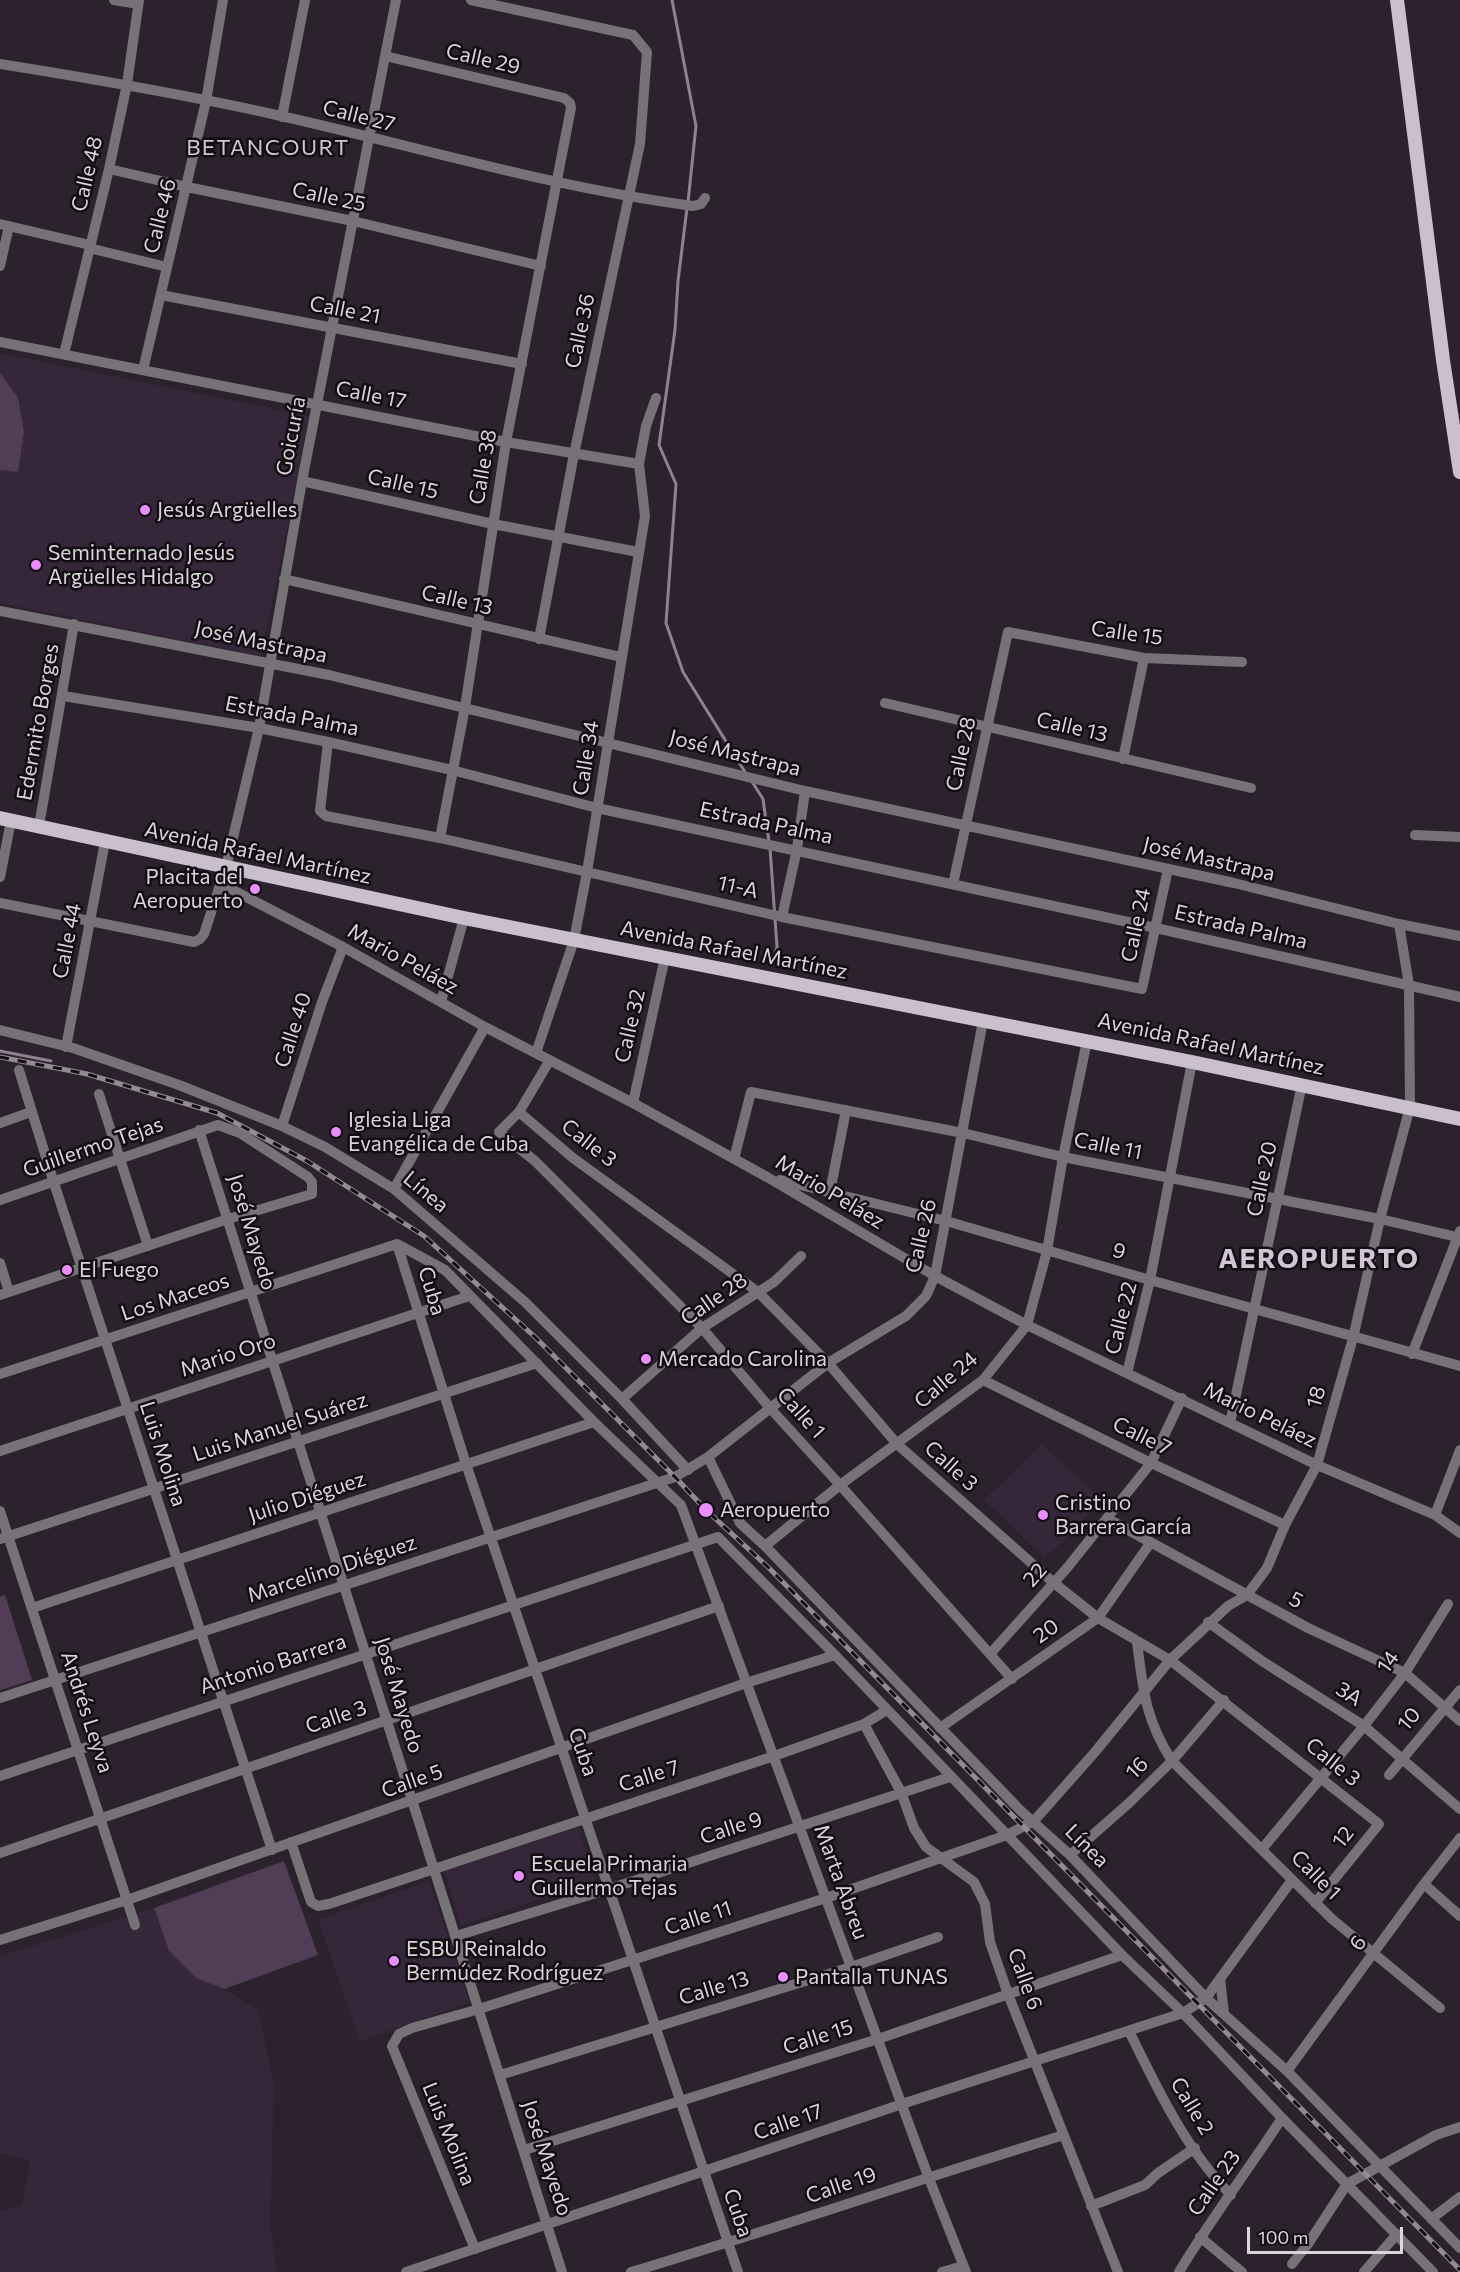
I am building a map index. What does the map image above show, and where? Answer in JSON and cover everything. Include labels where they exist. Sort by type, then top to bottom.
[{"type":"main road","points":[[1397,0],[1443,360],[1460,472]]},
{"type":"main road","name":"Avenida Rafael Martínez","points":[[6,820],[464,918],[1302,1084],[1460,1119]]},
{"type":"street","points":[[114,0],[138,2]]},
{"type":"street","name":"Calle 46","points":[[142,370],[206,101],[223,0]]},
{"type":"street","points":[[282,117],[305,0]]},
{"type":"street","name":"Goicuría","points":[[90,922],[194,942],[204,934],[221,884],[259,728],[302,481],[396,0]]},
{"type":"street","name":"Calle 36","points":[[471,0],[633,35],[644,46],[648,60],[640,144],[574,454],[539,639]]},
{"type":"street","name":"Calle 48","points":[[64,354],[127,84],[138,2]]},
{"type":"street","name":"Calle 29","points":[[385,56],[564,98],[570,103]]},
{"type":"street","name":"Calle 27","points":[[0,64],[127,84],[282,117],[627,198],[693,206],[701,204],[705,198]]},
{"type":"street","name":"Calle 38","points":[[440,838],[465,707],[506,441],[541,266],[570,103]]},
{"type":"street","name":"Calle 25","points":[[109,169],[353,221],[541,266]]},
{"type":"street","points":[[0,266],[4,225],[167,267]]},
{"type":"street","name":"Calle 21","points":[[160,295],[522,364]]},
{"type":"street","name":"Calle 17","points":[[0,342],[574,454],[634,463]]},
{"type":"street","name":"Calle 34","points":[[536,1053],[574,940],[587,872],[645,516],[634,463],[656,398]]},
{"type":"street","name":"Calle 15","points":[[302,481],[493,524],[638,552]]},
{"type":"street","name":"Calle 13","points":[[284,579],[621,657]]},
{"type":"street","name":"José Mastrapa","points":[[0,611],[270,663],[465,707],[805,791],[1168,869],[1399,924],[1460,936]]},
{"type":"street","name":"Edermito Borges","points":[[39,826],[74,624]]},
{"type":"street","name":"Calle 15","points":[[1008,632],[1144,658],[1242,662]]},
{"type":"street","name":"Calle 28","points":[[953,884],[1008,632]]},
{"type":"street","points":[[1123,759],[1144,658]]},
{"type":"street","name":"Estrada Palma","points":[[63,696],[259,728],[328,742],[452,770],[597,808],[797,849],[1460,997]]},
{"type":"street","name":"Calle 13","points":[[885,703],[1251,788]]},
{"type":"street","name":"11-A","points":[[328,742],[320,811],[326,816],[440,838],[782,918],[1142,989]]},
{"type":"street","points":[[782,918],[797,849],[805,791]]},
{"type":"street","name":"Edermito Borges","points":[[0,877],[6,820]]},
{"type":"street","points":[[1415,835],[1460,837]]},
{"type":"street","name":"Calle 44","points":[[66,1047],[105,842]]},
{"type":"street","name":"Calle 24","points":[[1142,989],[1168,869]]},
{"type":"street","name":"Mario Peláez","points":[[221,884],[343,947],[485,1027],[633,1102],[767,1176],[935,1276],[1027,1325],[1317,1465],[1435,1515],[1460,1533]]},
{"type":"street","points":[[0,903],[90,922]]},
{"type":"street","points":[[441,1002],[464,918]]},
{"type":"street","name":"18","points":[[1034,1821],[1170,1659],[1228,1606],[1247,1595],[1267,1568],[1285,1525],[1317,1465],[1353,1338],[1380,1219],[1410,1107],[1409,985],[1399,924]]},
{"type":"street","name":"Calle 40","points":[[282,1126],[322,1002],[343,947]]},
{"type":"street","name":"Calle 32","points":[[633,1102],[665,957]]},
{"type":"street","name":"Calle 26","points":[[675,1477],[708,1457],[828,1364],[906,1316],[926,1296],[935,1276],[983,1021]]},
{"type":"street","points":[[394,1189],[485,1027]]},
{"type":"street","name":"Línea","points":[[0,1030],[66,1047],[179,1085],[282,1126],[325,1147],[394,1189],[525,1302],[622,1399],[688,1470]]},
{"type":"street","name":"Calle 24","points":[[765,1546],[840,1485],[983,1380],[1027,1325],[1047,1251],[1063,1157],[1087,1041]]},
{"type":"street","points":[[519,1112],[550,1060]]},
{"type":"street","name":"Calle 22","points":[[1127,1373],[1150,1281],[1192,1062]]},
{"type":"street","name":"Luis Molina","points":[[19,1070],[127,1409],[272,1850]]},
{"type":"street","name":"Calle 20","points":[[1230,1423],[1252,1309],[1302,1084]]},
{"type":"street","name":"Calle 11","points":[[735,1160],[751,1092],[963,1133],[1063,1157],[1459,1234]]},
{"type":"street","points":[[99,1094],[148,1246]]},
{"type":"street","points":[[830,1192],[846,1110]]},
{"type":"street","points":[[0,1123],[31,1112]]},
{"type":"street","name":"Calle 1","points":[[519,1112],[500,1132],[535,1161],[702,1328],[770,1408],[1012,1679]]},
{"type":"street","name":"Calle 3","points":[[519,1112],[573,1158],[758,1292],[828,1364],[897,1444],[1054,1583],[1098,1618],[1170,1659],[1379,1824]]},
{"type":"street","points":[[0,1263],[5,1294],[228,1219],[312,1194],[313,1188],[308,1177],[240,1133],[218,1125],[199,1130]]},
{"type":"street","name":"Guillermo Tejas","points":[[0,1200],[54,1183],[199,1130]]},
{"type":"street","name":"José Mayedo","points":[[199,1130],[562,2272]]},
{"type":"street","name":"9","points":[[767,1176],[945,1221],[1150,1281],[1460,1366]]},
{"type":"street","points":[[1412,1354],[1459,1234]]},
{"type":"street","points":[[397,1244],[445,1270],[594,1422],[657,1482]]},
{"type":"street","name":"Los Maceos","points":[[0,1374],[397,1244]]},
{"type":"street","name":"Cuba","points":[[397,1244],[490,1538],[738,2272]]},
{"type":"street","name":"Calle 28","points":[[622,1399],[702,1328],[774,1282],[801,1256]]},
{"type":"street","name":"Mario Oro","points":[[0,1451],[469,1296]]},
{"type":"street","name":"Luis Manuel Suárez","points":[[4,1538],[537,1363]]},
{"type":"street","name":"Calle 7","points":[[983,1380],[1151,1463],[1285,1525]]},
{"type":"street","name":"22","points":[[990,1654],[1108,1519],[1151,1463],[1182,1398]]},
{"type":"street","name":"Julio Diéguez","points":[[32,1608],[594,1422]]},
{"type":"street","points":[[1435,1515],[1460,1450]]},
{"type":"street","name":"Línea","points":[[708,1457],[740,1522],[940,1728],[1070,1855],[1206,1998],[1287,2071],[1460,2248]]},
{"type":"street","name":"Marcelino Diéguez","points":[[0,1698],[675,1477]]},
{"type":"street","name":"Marta Abreu","points":[[657,1482],[681,1505],[964,2269]]},
{"type":"street","name":"Andrés Leyva","points":[[0,1511],[4,1538],[32,1608],[135,1925]]},
{"type":"street","name":"5","points":[[1108,1519],[1308,1628],[1405,1673],[1460,1721]]},
{"type":"street","points":[[695,1545],[718,1537],[835,1655],[1122,1955],[1183,2013],[1433,2272]]},
{"type":"street","name":"20","points":[[940,1728],[1098,1618],[1150,1542]]},
{"type":"street","name":"Antonio Barrera","points":[[0,1776],[695,1545]]},
{"type":"street","name":"14","points":[[1262,1849],[1405,1673],[1448,1604]]},
{"type":"street","name":"Calle 3","points":[[0,1853],[719,1606]]},
{"type":"street","name":"3A","points":[[1208,1623],[1262,1661],[1364,1726],[1460,1809]]},
{"type":"street","name":"Calle 1","points":[[1137,1642],[1147,1711],[1156,1735],[1172,1761],[1356,1941],[1440,2008]]},
{"type":"street","name":"Calle 5","points":[[0,1940],[127,1900],[413,1802],[746,1683],[835,1655]]},
{"type":"street","name":"10","points":[[1389,1775],[1460,1690]]},
{"type":"street","name":"16","points":[[1070,1855],[1172,1761],[1224,1700]]},
{"type":"street","name":"Calle 7","points":[[291,1842],[310,1902],[318,1906],[774,1756],[864,1724],[887,1710]]},
{"type":"street","name":"Calle 6","points":[[864,1724],[901,1792],[914,1827],[926,1847],[974,1882],[985,1904],[990,1942],[1008,1994],[1118,2272]]},
{"type":"street","name":"Calle 9","points":[[456,1936],[609,1889],[950,1777]]},
{"type":"street","name":"Calle 11","points":[[399,2034],[826,1898],[1007,1835],[1034,1821]]},
{"type":"street","name":"12","points":[[1315,1903],[1379,1824]]},
{"type":"street","name":"6","points":[[1287,2071],[1460,1838]]},
{"type":"street","points":[[1183,2013],[1206,1998],[1292,1880]]},
{"type":"street","points":[[1424,1884],[1460,1916]]},
{"type":"street","name":"Calle 13","points":[[500,2075],[938,1938]]},
{"type":"street","name":"Calle 15","points":[[525,2150],[878,2039],[1122,1955]]},
{"type":"street","points":[[1220,1979],[1224,2013]]},
{"type":"street","name":"Calle 17","points":[[406,2272],[902,2104],[1183,2013]]},
{"type":"street","name":"Calle 2","points":[[1129,2031],[1166,2105],[1213,2177],[1231,2195]]},
{"type":"street","name":"Luis Molina","points":[[399,2034],[392,2046],[475,2249]]},
{"type":"street","name":"Calle 23","points":[[1179,2272],[1200,2237],[1282,2118]]},
{"type":"street","points":[[1292,2265],[1347,2184],[1436,2135],[1460,2127]]},
{"type":"street","name":"Calle 19","points":[[631,2272],[728,2243],[928,2176],[1064,2135]]},
{"type":"street","points":[[1092,2206],[1145,2185],[1158,2173],[1195,2148]]},
{"type":"street","points":[[1431,2219],[1460,2197]]},
{"type":"street","points":[[1364,2272],[1397,2234]]},
{"type":"street","points":[[1200,2237],[1242,2272]]},
{"type":"street","points":[[942,2272],[964,2269]]},
{"type":"shaded area","name":"Jesús Argüelles","points":[[0,353],[309,416],[261,656],[0,603]]},
{"type":"shaded area","points":[[0,373],[18,398],[24,432],[18,472],[0,470]]},
{"type":"shaded area","name":"Cristino Barrera García","points":[[1042,1444],[1100,1498],[1075,1530],[1045,1558],[984,1500]]},
{"type":"shaded area","points":[[5,1595],[32,1680],[0,1690],[0,1597]]},
{"type":"shaded area","name":"Escuela Primaria Guillermo Tejas","points":[[578,1827],[595,1881],[461,1925],[444,1871]]},
{"type":"shaded area","points":[[284,1861],[318,1955],[224,1989],[196,1978],[169,1951],[154,1908]]},
{"type":"shaded area","name":"ESBU Reinaldo Bermúdez Rodríguez","points":[[429,1881],[470,2002],[360,2041],[318,1920]]},
{"type":"shaded area","points":[[154,1908],[169,1951],[195,1978],[224,1989],[258,2010],[274,2084],[270,2223],[277,2272],[0,2272],[0,2211],[22,2205],[30,2161],[0,2153],[0,1956]]},
{"type":"waterway","points":[[672,0],[696,126],[688,202]]},
{"type":"waterway","points":[[687,208],[678,281],[675,330],[659,445],[676,484],[666,623],[683,672],[745,772]]},
{"type":"waterway","points":[[751,780],[763,799],[769,842]]},
{"type":"waterway","points":[[770,848],[777,947],[773,962]]},
{"type":"waterway","points":[[0,1051],[51,1061]]},
{"type":"railway","points":[[0,1057],[87,1074],[217,1113],[307,1161],[424,1236],[536,1338],[706,1510],[769,1568],[1460,2270]]},
{"type":"place","name":"Jesús Argüelles","points":[[145,510]]},
{"type":"place","name":"Seminternado Jesús Argüelles Hidalgo","points":[[36,565]]},
{"type":"place","name":"Placita del Aeropuerto","points":[[255,889]]},
{"type":"place","name":"Iglesia Liga Evangélica de Cuba","points":[[336,1132]]},
{"type":"place","name":"El Fuego","points":[[67,1270]]},
{"type":"place","name":"Mercado Carolina","points":[[646,1359]]},
{"type":"place","name":"Aeropuerto","points":[[706,1510]]},
{"type":"place","name":"Cristino Barrera García","points":[[1043,1515]]},
{"type":"place","name":"Escuela Primaria Guillermo Tejas","points":[[519,1876]]},
{"type":"place","name":"ESBU Reinaldo Bermúdez Rodríguez","points":[[394,1961]]},
{"type":"place","name":"Pantalla TUNAS","points":[[783,1977]]},
{"type":"district","name":"BETANCOURT","points":[[268,148]]},
{"type":"district","name":"AEROPUERTO","points":[[1319,1259]]}]
